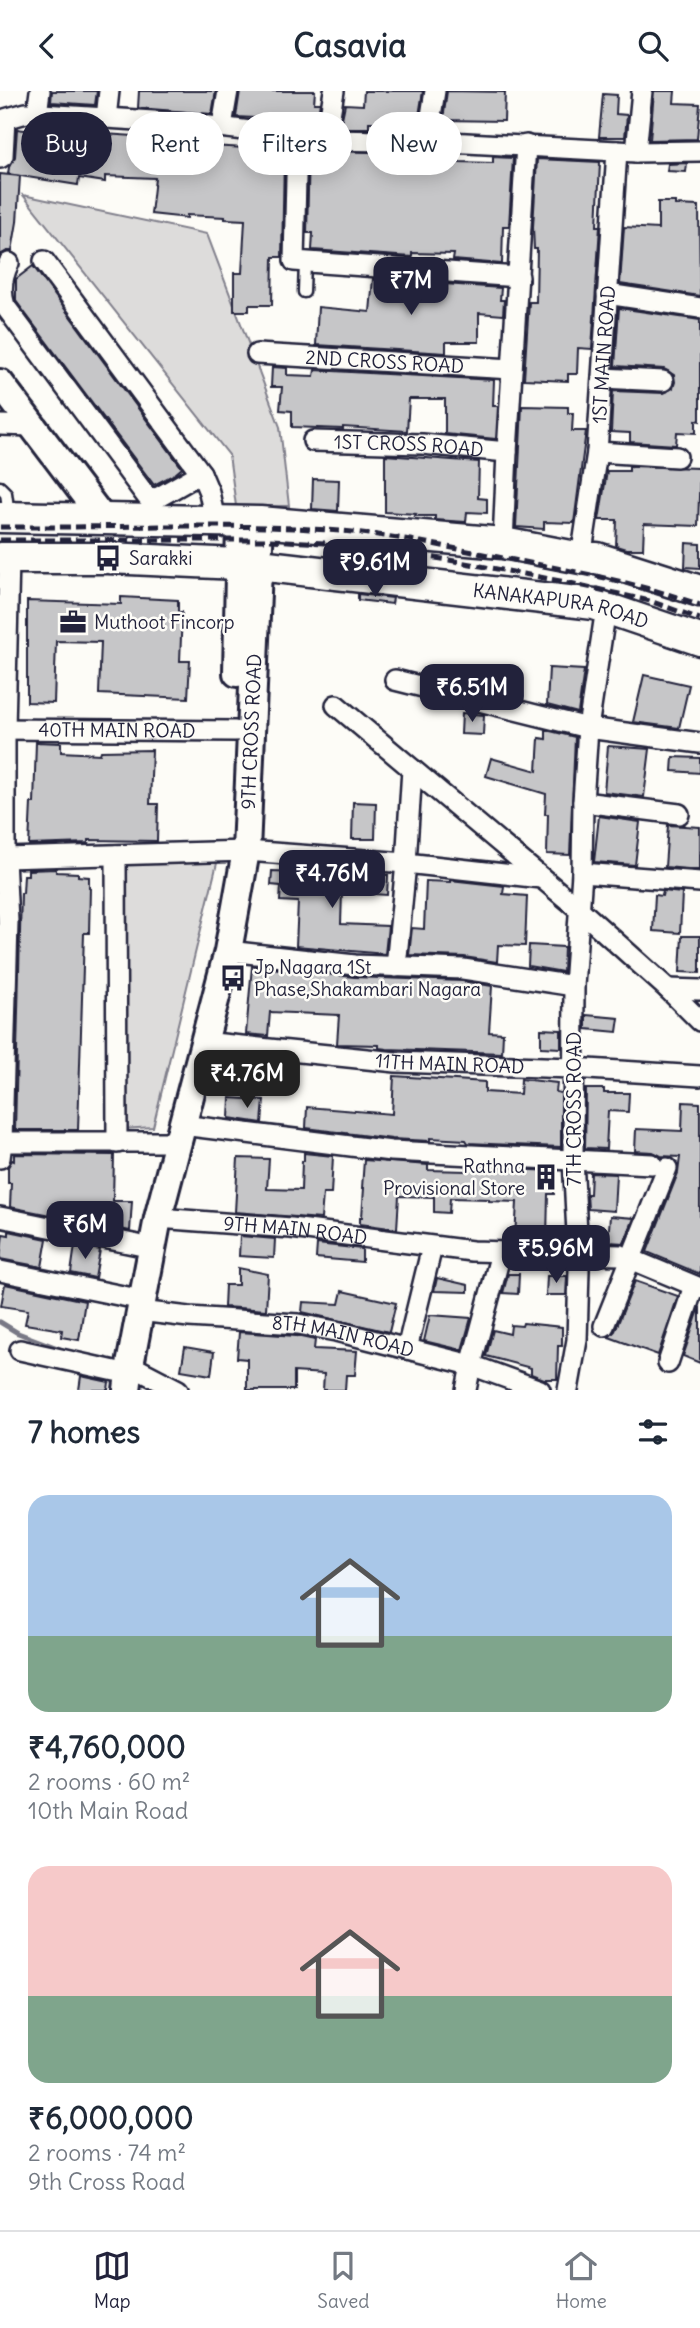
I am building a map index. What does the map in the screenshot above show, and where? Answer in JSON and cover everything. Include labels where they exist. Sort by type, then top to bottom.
[{"type":"main road","points":[[0,383],[103,519]]},
{"type":"main road","points":[[5,517],[227,522],[503,543],[581,558],[597,558],[700,591]]},
{"type":"main road","name":"9TH CROSS ROAD","points":[[134,1304],[138,1245],[203,1042],[228,951],[237,851],[250,564],[227,522]]},
{"type":"main road","name":"KANAKAPURA ROAD","points":[[4,558],[108,558],[250,564],[594,604],[700,640]]},
{"type":"main road","name":"9TH CROSS ROAD","points":[[121,1379],[134,1304],[158,1218],[211,949],[237,851],[235,731],[250,564]]},
{"type":"street","points":[[37,112],[40,91]]},
{"type":"street","points":[[107,112],[109,91]]},
{"type":"street","points":[[224,114],[228,91]]},
{"type":"street","points":[[331,112],[334,91]]},
{"type":"street","points":[[432,112],[435,91]]},
{"type":"street","name":"1ST MAIN ROAD","points":[[581,558],[597,452],[607,294],[626,152],[642,91]]},
{"type":"street","points":[[0,158],[3,156],[5,119],[21,114]]},
{"type":"street","points":[[462,142],[626,152],[700,151]]},
{"type":"street","points":[[503,543],[506,452],[526,145]]},
{"type":"street","points":[[299,175],[300,261],[519,277]]},
{"type":"street","points":[[44,261],[201,473],[227,522]]},
{"type":"street","points":[[9,263],[0,288],[5,306],[147,497],[157,498],[201,473]]},
{"type":"street","points":[[607,294],[700,308]]},
{"type":"street","name":"2ND CROSS ROAD","points":[[257,353],[512,369]]},
{"type":"street","points":[[602,378],[663,381]]},
{"type":"street","points":[[0,425],[33,426]]},
{"type":"street","name":"1ST CROSS ROAD","points":[[313,441],[422,444],[506,452]]},
{"type":"street","points":[[597,452],[677,457]]},
{"type":"street","points":[[180,485],[227,522]]},
{"type":"street","points":[[4,558],[3,729],[8,922],[1,1147],[117,1143],[173,1137],[660,1166],[604,1326]]},
{"type":"street","name":"7TH CROSS ROAD","points":[[568,1390],[577,1340],[579,1271],[576,1255],[573,1159],[574,986],[588,728],[606,608]]},
{"type":"street","points":[[394,680],[588,728],[700,743]]},
{"type":"street","points":[[336,705],[580,910],[700,1021]]},
{"type":"street","name":"40TH MAIN ROAD","points":[[3,729],[235,731]]},
{"type":"street","points":[[396,967],[412,769]]},
{"type":"street","points":[[583,802],[679,814]]},
{"type":"street","points":[[5,858],[237,851],[406,863],[541,878]]},
{"type":"street","points":[[116,855],[117,1143]]},
{"type":"street","points":[[582,873],[700,882]]},
{"type":"street","points":[[228,951],[331,963],[463,969],[574,986]]},
{"type":"street","points":[[668,989],[700,990]]},
{"type":"street","name":"11TH MAIN ROAD","points":[[203,1042],[396,1062],[572,1068],[700,1076]]},
{"type":"street","points":[[0,1217],[138,1245]]},
{"type":"street","name":"9TH MAIN ROAD","points":[[158,1218],[291,1228],[432,1247],[501,1253],[621,1255],[697,1287]]},
{"type":"street","points":[[407,1349],[432,1247]]},
{"type":"street","points":[[466,1390],[501,1253]]},
{"type":"street","name":"8TH MAIN ROAD","points":[[0,1272],[189,1317],[298,1324],[471,1365],[540,1390]]},
{"type":"street","points":[[667,1363],[697,1287]]},
{"type":"street","points":[[20,1350],[121,1379],[178,1390]]},
{"type":"lane","points":[[300,261],[304,292]]},
{"type":"lane","points":[[0,487],[6,493],[5,517]]},
{"type":"shaded area","points":[[23,195],[207,234],[280,427],[289,506],[236,506],[229,455]]},
{"type":"shaded area","points":[[123,859],[218,859],[153,1127],[122,1129]]},
{"type":"building","points":[[52,91],[97,91],[95,105],[51,102]]},
{"type":"building","points":[[139,91],[216,91],[212,112],[138,108]]},
{"type":"building","points":[[240,91],[315,91],[314,103],[320,103],[318,112],[238,112],[236,117]]},
{"type":"building","points":[[364,91],[423,91],[420,112],[366,112],[366,128],[352,128],[352,112],[343,112],[345,104],[363,105]]},
{"type":"building","points":[[447,91],[505,92],[504,121],[462,120],[462,112],[444,112]]},
{"type":"building","points":[[654,91],[675,91],[674,103],[700,104],[697,139],[650,140]]},
{"type":"building","points":[[603,94],[617,95],[616,114],[627,115],[625,137],[599,137]]},
{"type":"building","points":[[17,129],[21,130],[21,175],[112,175],[112,134],[126,135],[126,175],[224,175],[224,147],[238,148],[238,175],[284,175],[282,257],[273,257],[272,305],[249,305],[249,311],[234,311],[234,273],[242,273],[245,220],[151,214],[155,178],[105,176],[105,182],[79,178],[78,185],[8,174],[15,157]]},
{"type":"building","points":[[352,151],[366,152],[366,175],[462,175],[462,162],[493,163],[493,157],[513,158],[509,226],[503,226],[502,264],[453,260],[454,254],[412,253],[412,257],[312,250],[313,233],[307,233],[308,175],[352,175]]},
{"type":"building","points":[[537,159],[600,162],[597,226],[600,226],[592,349],[578,348],[577,374],[568,374],[568,381],[524,379],[529,302],[536,302],[537,249],[534,249],[533,227]]},
{"type":"building","points":[[687,163],[686,172],[667,171],[668,164]]},
{"type":"building","points":[[0,174],[20,176],[12,251],[0,255]]},
{"type":"building","points":[[658,202],[699,206],[700,296],[620,284],[624,227],[658,229]]},
{"type":"building","points":[[33,266],[182,468],[175,474],[154,485],[16,301],[16,279]]},
{"type":"building","points":[[373,279],[501,288],[500,300],[504,300],[503,315],[479,313],[479,342],[446,342],[446,353],[316,345],[318,307],[370,312]]},
{"type":"building","points":[[619,308],[700,320],[700,421],[696,420],[696,433],[677,432],[676,445],[630,442],[630,433],[611,432],[613,391],[663,393],[673,388],[675,382],[674,375],[664,369],[615,366]]},
{"type":"building","points":[[272,367],[287,368],[287,375],[314,376],[315,370],[494,380],[493,406],[498,406],[496,439],[445,434],[445,399],[409,399],[407,431],[292,427],[292,411],[280,410],[282,387],[271,387]]},
{"type":"building","points":[[522,406],[568,407],[568,413],[573,413],[572,431],[586,431],[574,523],[544,522],[544,529],[516,527]]},
{"type":"building","points":[[385,455],[479,462],[478,498],[487,499],[487,513],[467,512],[466,522],[435,520],[435,516],[385,512]]},
{"type":"building","points":[[629,466],[700,468],[698,526],[644,524],[643,549],[616,546],[617,520],[599,520],[607,471],[629,471]]},
{"type":"building","points":[[313,479],[339,480],[338,511],[312,509]]},
{"type":"building","points":[[686,543],[700,544],[700,568],[685,567]]},
{"type":"building","points":[[358,594],[393,598],[392,604],[358,600]]},
{"type":"building","points":[[121,597],[178,600],[178,612],[182,612],[180,661],[190,661],[188,698],[99,694],[101,642],[56,641],[54,703],[27,702],[27,601],[121,604]]},
{"type":"building","points":[[549,668],[584,670],[578,713],[547,705]]},
{"type":"building","points":[[644,675],[689,685],[679,728],[633,722]]},
{"type":"building","points":[[462,713],[484,715],[483,735],[461,734]]},
{"type":"building","points":[[546,730],[575,737],[570,855],[547,854],[546,794],[486,776],[491,758],[537,771],[539,738],[546,739]]},
{"type":"building","points":[[36,742],[61,743],[61,752],[100,754],[101,751],[152,750],[150,804],[158,804],[157,841],[88,840],[88,843],[29,845],[31,803],[34,803]]},
{"type":"building","points":[[608,746],[650,749],[644,797],[604,792]]},
{"type":"building","points":[[673,757],[700,758],[700,773],[672,771]]},
{"type":"building","points":[[353,802],[376,803],[375,839],[352,839]]},
{"type":"building","points":[[599,816],[640,822],[635,865],[594,862]]},
{"type":"building","points":[[668,825],[700,827],[700,870],[665,867]]},
{"type":"building","points":[[56,869],[56,872],[78,873],[78,876],[89,877],[90,887],[89,933],[84,933],[78,1130],[15,1130],[21,893],[24,875],[28,875],[28,870]]},
{"type":"building","points":[[272,871],[388,875],[387,895],[342,892],[341,924],[388,926],[385,954],[296,946],[298,902],[280,901],[281,886],[271,885]]},
{"type":"building","points":[[450,880],[504,886],[503,894],[527,896],[525,946],[498,945],[497,962],[464,957],[409,955],[412,928],[424,929],[426,881]]},
{"type":"building","points":[[663,891],[682,893],[680,933],[653,931],[655,895],[662,896]]},
{"type":"building","points":[[682,936],[700,936],[700,973],[680,972]]},
{"type":"building","points":[[529,945],[564,947],[563,972],[528,966]]},
{"type":"building","points":[[252,966],[354,977],[462,981],[492,986],[489,1032],[503,1033],[502,1053],[387,1049],[379,1048],[379,1045],[337,1044],[339,1015],[270,1012],[268,1036],[246,1034]]},
{"type":"building","points":[[586,1015],[619,1018],[617,1032],[586,1029]]},
{"type":"building","points":[[541,1029],[561,1030],[561,1048],[541,1047]]},
{"type":"building","points":[[394,1076],[485,1082],[485,1092],[520,1094],[521,1079],[557,1083],[556,1092],[561,1093],[561,1147],[468,1143],[466,1140],[430,1138],[430,1141],[392,1139],[306,1128],[307,1107],[392,1114]]},
{"type":"building","points":[[586,1089],[604,1089],[604,1093],[629,1093],[628,1112],[608,1111],[606,1149],[585,1148]]},
{"type":"building","points":[[230,1098],[264,1100],[262,1123],[229,1118]]},
{"type":"building","points":[[683,1102],[700,1103],[700,1274],[647,1252],[678,1173],[680,1157],[635,1151],[636,1129],[682,1131]]},
{"type":"building","points":[[304,1153],[333,1156],[331,1194],[323,1194],[321,1219],[235,1212],[238,1158],[269,1159],[267,1189],[301,1190]]},
{"type":"building","points":[[14,1154],[114,1155],[113,1201],[132,1201],[130,1231],[10,1207],[11,1183],[8,1183],[8,1167],[12,1160],[14,1161]]},
{"type":"building","points":[[364,1160],[428,1165],[428,1170],[467,1171],[467,1167],[554,1171],[554,1194],[548,1194],[547,1239],[515,1238],[517,1202],[489,1199],[450,1198],[449,1213],[434,1212],[434,1197],[399,1196],[397,1229],[360,1224]]},
{"type":"building","points":[[591,1173],[616,1174],[614,1211],[588,1209],[587,1194],[590,1194]]},
{"type":"building","points":[[610,1216],[634,1218],[624,1243],[608,1242]]},
{"type":"building","points":[[9,1231],[47,1239],[42,1267],[0,1259],[3,1234],[9,1235]]},
{"type":"building","points":[[240,1236],[275,1239],[274,1258],[239,1256]]},
{"type":"building","points":[[317,1244],[362,1249],[362,1262],[316,1258]]},
{"type":"building","points":[[75,1245],[100,1250],[95,1278],[71,1273]]},
{"type":"building","points":[[238,1268],[268,1274],[266,1310],[224,1307],[225,1285],[238,1285]]},
{"type":"building","points":[[508,1274],[519,1274],[518,1294],[503,1293]]},
{"type":"building","points":[[547,1276],[567,1276],[566,1295],[546,1295]]},
{"type":"building","points":[[437,1278],[468,1285],[468,1292],[434,1291]]},
{"type":"building","points":[[635,1281],[678,1296],[658,1355],[609,1337],[615,1331]]},
{"type":"building","points":[[5,1284],[85,1301],[79,1340],[61,1337],[62,1330],[25,1324],[28,1310],[1,1306]]},
{"type":"building","points":[[342,1291],[396,1303],[389,1332],[302,1312],[303,1302],[339,1304]]},
{"type":"building","points":[[700,1307],[700,1363],[683,1356]]},
{"type":"building","points":[[430,1315],[471,1318],[462,1350],[424,1341]]},
{"type":"building","points":[[523,1323],[562,1327],[562,1346],[558,1346],[557,1379],[544,1379],[531,1374],[531,1368],[486,1356],[493,1330],[510,1334],[511,1325],[522,1326]]},
{"type":"building","points":[[239,1332],[296,1336],[315,1340],[314,1349],[357,1351],[355,1375],[346,1375],[345,1390],[323,1390],[324,1374],[294,1372],[294,1390],[247,1390],[247,1359],[237,1358]]},
{"type":"building","points":[[185,1347],[214,1352],[211,1375],[181,1370]]},
{"type":"building","points":[[81,1376],[109,1382],[108,1390],[79,1390]]},
{"type":"waterway","points":[[0,1322],[18,1333],[63,1350]]},
{"type":"railway","points":[[0,527],[256,527],[361,533],[600,577],[700,605]]},
{"type":"railway","points":[[0,540],[269,540],[342,544],[449,560],[566,582],[650,601],[700,619]]},
{"type":"place","name":"Sarakki","points":[[108,558]]},
{"type":"place","name":"Muthoot Fincorp","points":[[73,622]]},
{"type":"place","name":"Jp Nagara 1St Phase,Shakambari Nagara","points":[[233,978]]},
{"type":"place","name":"Rathna Provisional Store","points":[[546,1177]]}]
